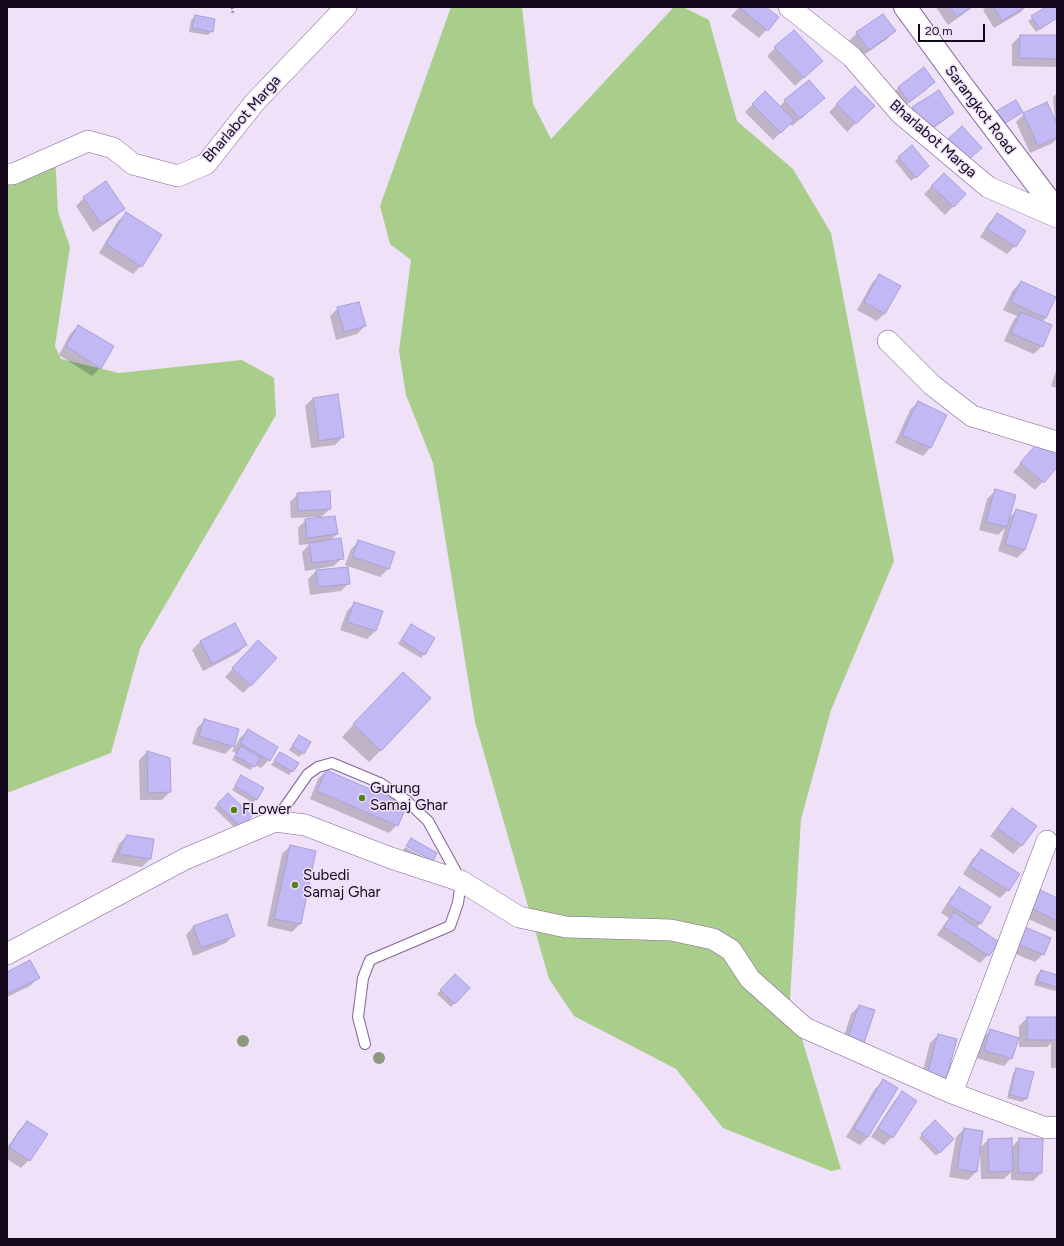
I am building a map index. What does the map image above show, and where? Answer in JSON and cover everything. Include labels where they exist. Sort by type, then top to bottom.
[{"type":"street","name":"Bharlabot Marga","points":[[7,174],[13,174],[88,141],[114,148],[133,164],[178,176],[206,164],[255,102],[346,7]]},
{"type":"street","name":"Bharlabot Marga","points":[[789,7],[852,57],[900,113],[988,187],[1057,217]]},
{"type":"street","name":"Sarangkot Road","points":[[905,7],[960,84],[1057,211]]},
{"type":"street","points":[[888,341],[932,385],[972,416],[1057,442]]},
{"type":"street","points":[[7,954],[185,859],[275,822],[305,825],[391,858],[461,881],[519,917],[566,927],[671,930],[713,939],[731,950],[750,979],[805,1028],[952,1094],[1046,1128],[1057,1127]]},
{"type":"street","points":[[952,1094],[1048,842]]},
{"type":"lane","points":[[275,822],[308,774],[318,767],[332,763],[380,783],[407,801],[428,822],[461,881],[458,903],[450,926],[370,960],[363,978],[358,1017],[365,1044]]},
{"type":"path","points":[[232,7],[233,16]]},
{"type":"green space","points":[[451,7],[522,7],[533,104],[551,139],[674,7],[683,7],[709,20],[737,121],[793,169],[831,233],[894,561],[831,710],[801,819],[790,999],[841,1169],[831,1171],[723,1128],[676,1069],[574,1016],[549,979],[475,722],[433,463],[406,395],[399,351],[411,260],[390,244],[380,206]]},
{"type":"green space","points":[[55,155],[58,212],[70,247],[55,346],[61,359],[119,373],[242,360],[274,378],[276,415],[140,648],[111,753],[7,793],[7,174]]},
{"type":"building","points":[[739,7],[766,7],[779,17],[768,31]]},
{"type":"building","points":[[949,7],[971,7],[957,17]]},
{"type":"building","points":[[994,7],[1025,7],[1002,21]]},
{"type":"building","points":[[1046,7],[1055,7],[1057,10],[1057,18],[1040,29],[1031,16]]},
{"type":"building","points":[[883,14],[896,31],[869,50],[856,32]]},
{"type":"building","points":[[195,15],[215,19],[213,32],[192,28]]},
{"type":"building","points":[[794,30],[823,61],[804,78],[774,47]]},
{"type":"building","points":[[1020,35],[1057,35],[1057,59],[1019,58]]},
{"type":"building","points":[[924,67],[935,82],[909,102],[898,87]]},
{"type":"building","points":[[809,80],[825,98],[800,119],[784,100]]},
{"type":"building","points":[[855,86],[875,106],[856,124],[836,104]]},
{"type":"building","points":[[939,90],[954,113],[928,130],[912,107]]},
{"type":"building","points":[[765,91],[794,120],[781,133],[752,104]]},
{"type":"building","points":[[1016,100],[1023,112],[999,127],[991,114]]},
{"type":"building","points":[[1047,102],[1057,124],[1057,137],[1038,146],[1023,113]]},
{"type":"building","points":[[962,126],[982,148],[967,161],[947,140]]},
{"type":"building","points":[[912,145],[929,166],[916,178],[898,157]]},
{"type":"building","points":[[944,173],[966,194],[954,207],[931,186]]},
{"type":"building","points":[[106,181],[125,209],[101,224],[83,197]]},
{"type":"building","points":[[126,212],[162,235],[142,267],[106,244]]},
{"type":"building","points":[[997,213],[1026,231],[1016,247],[987,229]]},
{"type":"building","points":[[879,274],[901,286],[885,314],[864,302]]},
{"type":"building","points":[[1021,281],[1056,297],[1046,318],[1011,302]]},
{"type":"building","points":[[359,302],[366,326],[344,332],[337,307]]},
{"type":"building","points":[[1021,312],[1052,325],[1043,347],[1011,333]]},
{"type":"building","points":[[78,325],[114,346],[101,369],[66,346]]},
{"type":"building","points":[[338,394],[344,437],[319,441],[313,398]]},
{"type":"building","points":[[918,401],[947,415],[931,448],[902,435]]},
{"type":"building","points":[[1039,441],[1057,456],[1057,467],[1044,483],[1020,463]]},
{"type":"building","points":[[995,489],[1016,495],[1007,527],[986,522]]},
{"type":"building","points":[[330,491],[331,509],[298,511],[297,493]]},
{"type":"building","points":[[1016,509],[1037,515],[1025,550],[1005,544]]},
{"type":"building","points":[[335,516],[338,534],[307,538],[305,519]]},
{"type":"building","points":[[341,538],[344,559],[312,563],[309,543]]},
{"type":"building","points":[[358,540],[395,552],[389,569],[353,557]]},
{"type":"building","points":[[348,567],[350,584],[318,587],[316,570]]},
{"type":"building","points":[[354,602],[383,611],[376,631],[347,622]]},
{"type":"building","points":[[235,623],[247,645],[212,664],[200,641]]},
{"type":"building","points":[[411,624],[435,638],[425,655],[401,640]]},
{"type":"building","points":[[258,640],[277,658],[251,686],[232,668]]},
{"type":"building","points":[[403,672],[431,698],[381,751],[353,724]]},
{"type":"building","points":[[204,719],[239,729],[234,747],[199,736]]},
{"type":"building","points":[[248,729],[278,747],[270,761],[240,743]]},
{"type":"building","points":[[299,735],[311,742],[304,754],[292,746]]},
{"type":"building","points":[[241,746],[261,758],[255,767],[235,756]]},
{"type":"building","points":[[147,751],[170,758],[171,792],[148,793]]},
{"type":"building","points":[[280,752],[299,763],[293,772],[274,761]]},
{"type":"building","name":"Gurung Samaj Ghar","points":[[326,770],[407,805],[398,826],[317,791]]},
{"type":"building","points":[[241,775],[264,788],[257,800],[235,786]]},
{"type":"building","points":[[228,793],[252,816],[241,827],[217,804]]},
{"type":"building","points":[[1012,808],[1037,826],[1022,846],[997,828]]},
{"type":"building","points":[[127,835],[154,839],[151,859],[118,854]]},
{"type":"building","points":[[411,838],[437,853],[433,861],[406,846]]},
{"type":"building","name":"Subedi Samaj Ghar","points":[[290,845],[316,851],[301,924],[274,919]]},
{"type":"building","points":[[981,849],[1020,874],[1009,891],[970,866]]},
{"type":"building","points":[[959,887],[991,907],[981,924],[948,904]]},
{"type":"building","points":[[1038,889],[1057,898],[1057,921],[1029,907]]},
{"type":"building","points":[[954,912],[999,942],[989,956],[944,927]]},
{"type":"building","points":[[227,914],[235,936],[201,948],[193,926]]},
{"type":"building","points":[[1020,925],[1051,938],[1044,955],[1013,942]]},
{"type":"building","points":[[30,960],[40,978],[9,993],[7,990],[7,972]]},
{"type":"building","points":[[1041,970],[1057,975],[1057,987],[1037,981]]},
{"type":"building","points":[[455,974],[470,988],[455,1004],[440,990]]},
{"type":"building","points":[[859,1005],[875,1010],[862,1049],[846,1044]]},
{"type":"building","points":[[1027,1017],[1056,1017],[1056,1040],[1027,1040]]},
{"type":"building","points":[[990,1029],[1019,1038],[1012,1059],[984,1050]]},
{"type":"building","points":[[938,1034],[957,1039],[945,1083],[926,1078]]},
{"type":"building","points":[[1016,1068],[1034,1072],[1027,1099],[1010,1095]]},
{"type":"building","points":[[883,1079],[898,1088],[868,1137],[854,1129]]},
{"type":"building","points":[[902,1091],[917,1101],[893,1138],[878,1128]]},
{"type":"building","points":[[935,1120],[954,1139],[940,1153],[921,1134]]},
{"type":"building","points":[[27,1121],[48,1134],[30,1161],[9,1147]]},
{"type":"building","points":[[964,1128],[983,1131],[977,1172],[957,1169]]},
{"type":"building","points":[[1012,1138],[1013,1171],[989,1172],[988,1139]]},
{"type":"building","points":[[1019,1138],[1043,1139],[1042,1173],[1018,1173]]},
{"type":"place","name":"Gurung Samaj Ghar","points":[[362,798]]},
{"type":"place","name":"FLower","points":[[234,810]]},
{"type":"place","name":"Subedi Samaj Ghar","points":[[295,885]]}]
